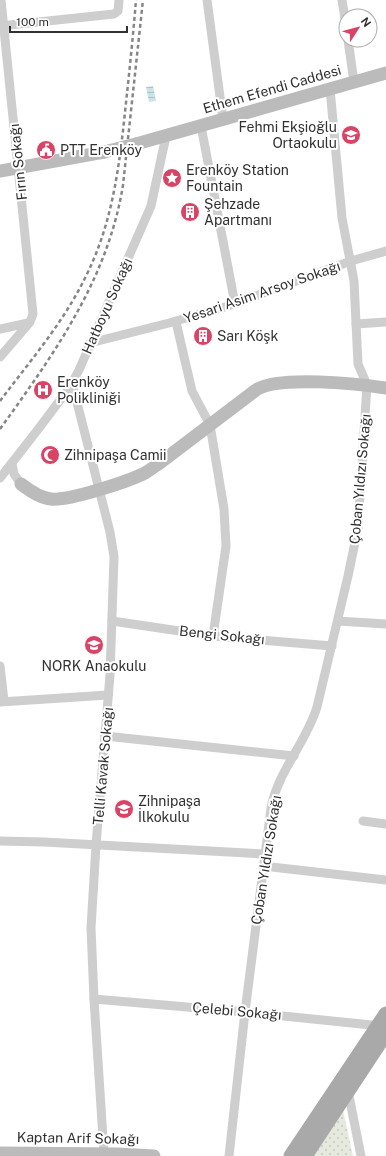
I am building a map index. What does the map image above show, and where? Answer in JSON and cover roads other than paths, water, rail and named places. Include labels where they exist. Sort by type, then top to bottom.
[{"type":"main road","points":[[305,1156],[348,1090],[383,1028]]},
{"type":"main road","points":[[291,1156],[383,1028]]},
{"type":"street","name":"Fırın Sokağı","points":[[1,0],[2,26],[19,168],[32,305],[32,316],[28,323]]},
{"type":"street","points":[[2,26],[114,14],[118,11],[119,0]]},
{"type":"street","points":[[207,0],[223,120]]},
{"type":"street","points":[[349,48],[354,82]]},
{"type":"street","name":"Ethem Efendi Caddesi","points":[[19,168],[104,152],[136,144],[386,73]]},
{"type":"street","points":[[330,89],[342,218],[354,281],[358,364],[359,370],[367,385]]},
{"type":"street","points":[[201,126],[235,304]]},
{"type":"street","name":"Hatboyu Sokağı","points":[[0,479],[72,383],[151,206],[166,136]]},
{"type":"street","points":[[0,171],[19,168]]},
{"type":"street","name":"Yesari Asim Arsoy Sokağı","points":[[90,343],[176,322],[235,304],[350,261],[386,251]]},
{"type":"street","points":[[176,322],[192,390],[210,425],[224,509],[226,546],[213,636]]},
{"type":"street","points":[[356,324],[386,322]]},
{"type":"street","points":[[0,329],[28,323]]},
{"type":"street","points":[[0,357],[28,323]]},
{"type":"street","points":[[351,384],[356,374],[358,364]]},
{"type":"street","points":[[0,479],[8,479],[21,484],[40,496],[53,500],[67,498],[100,489],[145,473],[256,390],[266,385],[314,382],[367,385],[386,388]]},
{"type":"street","name":"Telli Kavak Sokağı","points":[[72,383],[100,489],[110,532],[113,553],[112,621],[108,695],[91,928],[104,1154]]},
{"type":"street","name":"Çoban Yıldızı Sokağı","points":[[229,1156],[245,1012],[272,801],[280,781],[314,719],[322,692],[358,524],[367,385]]},
{"type":"street","points":[[12,464],[14,474],[21,484]]},
{"type":"street","name":"Bengi Sokağı","points":[[112,621],[213,636],[332,646]]},
{"type":"street","points":[[338,621],[386,624]]},
{"type":"street","points":[[0,666],[2,702],[108,695]]},
{"type":"street","points":[[105,736],[294,756]]},
{"type":"street","points":[[363,821],[386,824]]},
{"type":"street","points":[[0,841],[31,841],[265,854]]},
{"type":"street","points":[[263,866],[386,880]]},
{"type":"street","name":"Çelebi Sokağı","points":[[94,999],[245,1012],[383,1028]]},
{"type":"street","points":[[348,1090],[361,1156]]},
{"type":"street","name":"Kaptan Arif Sokağı","points":[[0,1153],[154,1156]]},
{"type":"water","points":[[153,86],[156,101],[149,102],[146,87]]},
{"type":"railway","points":[[0,401],[46,341],[68,309],[86,276],[102,236],[117,175],[136,0]]},
{"type":"railway","points":[[0,429],[59,344],[92,284],[105,252],[116,219],[123,185],[143,0]]},
{"type":"place","name":"Fehmi Ekşioğlu Ortaokulu","points":[[351,135]]},
{"type":"place","name":"PTT Erenköy","points":[[46,150]]},
{"type":"place","name":"Erenköy Station Fountain","points":[[172,178]]},
{"type":"place","name":"Şehzade Apartmanı","points":[[190,212]]},
{"type":"place","name":"Sarı Köşk","points":[[203,336]]},
{"type":"place","name":"Erenköy Polikliniği","points":[[43,390]]},
{"type":"place","name":"Zihnipaşa Camii","points":[[50,455]]},
{"type":"place","name":"NORK Anaokulu","points":[[94,645]]},
{"type":"place","name":"Zihnipaşa İlkokulu","points":[[124,809]]}]
